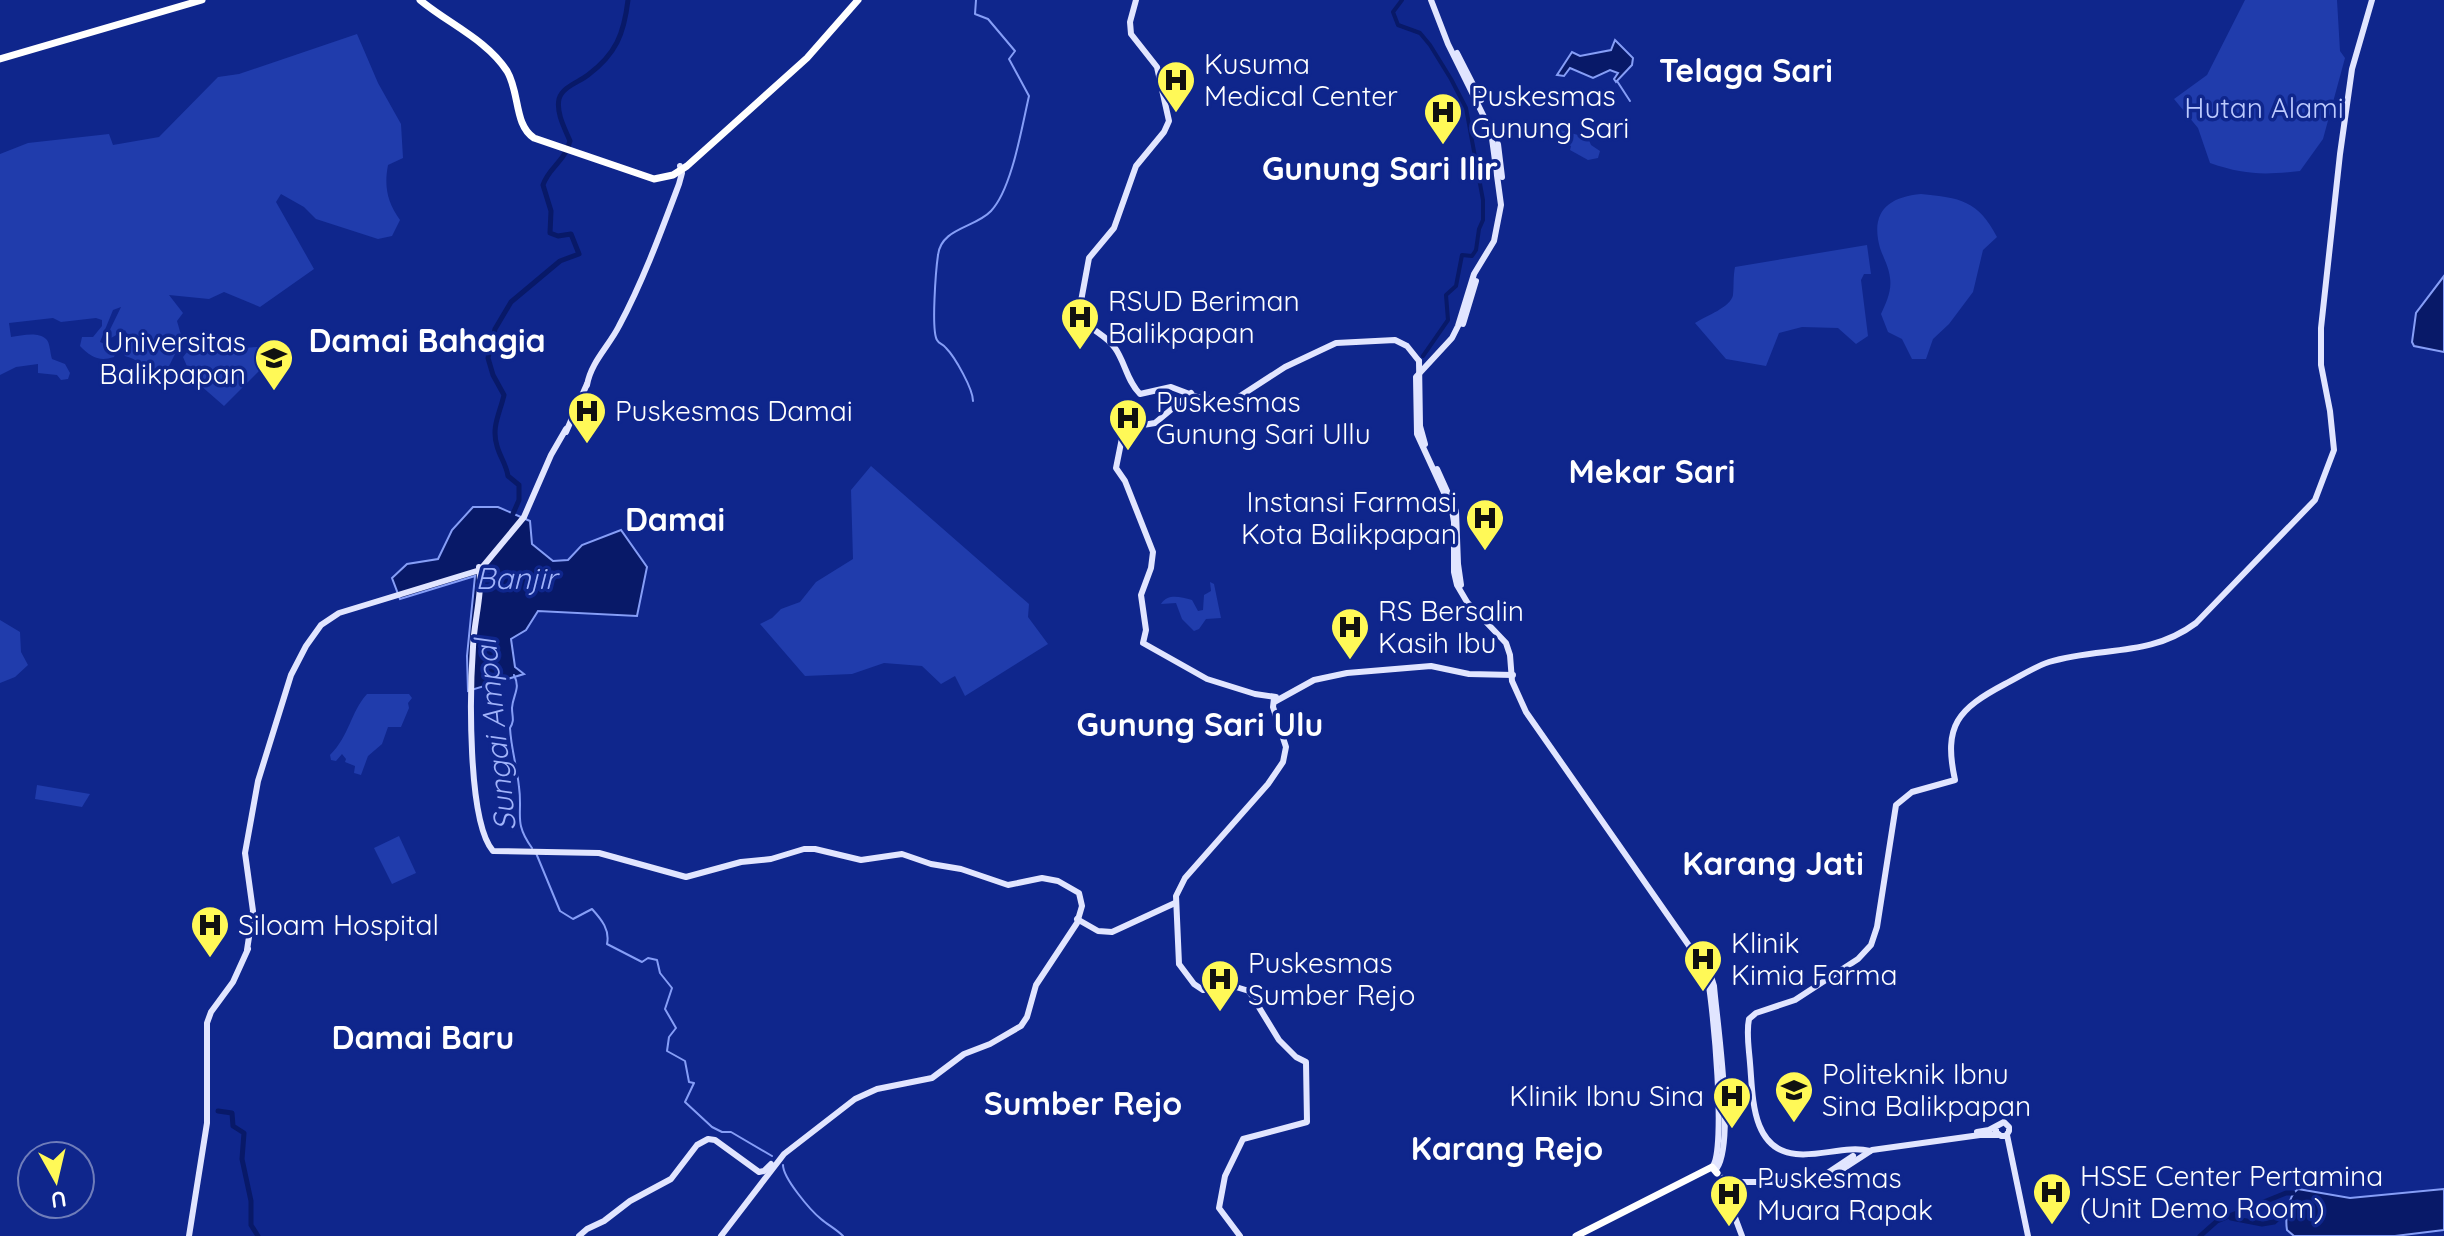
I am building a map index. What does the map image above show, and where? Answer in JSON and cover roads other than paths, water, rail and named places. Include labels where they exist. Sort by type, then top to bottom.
[{"type":"highway","points":[[0,57],[190,0]]},
{"type":"highway","points":[[0,57],[202,0]]},
{"type":"highway","points":[[421,1],[444,15],[499,60],[516,92],[524,130],[534,138],[646,177],[667,177],[679,170],[799,63],[856,0]]},
{"type":"highway","points":[[575,150],[651,174],[662,175],[679,170]]},
{"type":"highway","points":[[667,177],[677,183]]},
{"type":"highway","points":[[1576,1236],[1717,1174]]},
{"type":"highway","points":[[1583,1236],[1717,1174]]},
{"type":"main road","points":[[1136,0],[1130,22],[1131,34],[1157,67],[1169,121],[1164,132],[1136,166],[1114,228],[1089,258],[1079,312],[1085,323],[1114,347],[1136,391],[1146,394],[1167,388],[1200,398],[1231,402],[1285,367],[1336,343],[1388,339],[1405,345],[1414,357],[1422,368],[1422,433],[1456,511],[1461,582],[1466,594],[1502,632],[1511,648],[1516,681],[1523,700],[1712,976],[1724,1105],[1721,1162],[1717,1174]]},
{"type":"main road","points":[[1433,0],[1496,134],[1505,205],[1495,249],[1476,279],[1462,320],[1452,338],[1422,368],[1417,434],[1452,510],[1457,585],[1467,602],[1506,643],[1516,692],[1526,712],[1707,975],[1719,1093],[1717,1174],[1742,1236]]},
{"type":"main road","points":[[1869,1149],[1853,1147],[1798,1155],[1780,1150],[1770,1142],[1759,1126],[1752,1090],[1749,1019],[1795,1000],[1867,951],[1877,927],[1896,805],[1908,794],[1955,780],[1950,753],[1952,733],[1961,714],[1973,703],[2050,662],[2164,642],[2183,632],[2196,623],[2317,496],[2334,445],[2320,351],[2340,154],[2352,69],[2372,0]]},
{"type":"main road","points":[[607,345],[677,183],[679,170]]},
{"type":"main road","points":[[191,1236],[209,1109],[207,1023],[250,948],[256,915],[245,853],[259,778],[285,691],[306,642],[321,625],[339,613],[479,569],[504,540],[526,512],[632,299],[665,222],[679,170]]},
{"type":"main road","points":[[1188,393],[1155,423],[1137,426],[1122,438],[1119,473],[1128,482],[1153,557],[1141,595],[1146,630],[1143,643],[1207,679],[1276,698],[1321,677],[1380,670],[1431,666],[1469,674],[1513,675]]},
{"type":"main road","points":[[479,569],[472,663],[474,794],[491,850],[610,855],[684,877],[808,849],[861,860],[902,854],[1005,884],[1042,878],[1058,881],[1077,891],[1081,900],[1079,920],[1036,985],[1023,1024],[997,1041],[964,1054],[928,1080],[867,1092],[809,1132],[776,1161],[721,1236]]},
{"type":"main road","points":[[1164,905],[1281,766],[1286,747],[1274,709],[1276,698],[1311,678],[1338,672],[1431,663],[1470,671],[1505,672],[1511,665]]},
{"type":"main road","points":[[1178,889],[1175,901],[1177,955],[1189,978],[1203,990],[1236,987],[1249,991],[1279,1040],[1296,1057],[1306,1062],[1307,1122],[1243,1139],[1225,1176],[1219,1208],[1240,1236]]},
{"type":"main road","points":[[1079,920],[1101,932],[1112,932],[1175,901]]},
{"type":"main road","points":[[1164,905],[1176,911]]},
{"type":"main road","points":[[1822,1152],[2001,1133],[2026,1236]]},
{"type":"main road","points":[[579,1236],[630,1201],[671,1179],[697,1145],[708,1139],[715,1140],[758,1171]]},
{"type":"main road","points":[[1717,1174],[1730,1182],[1815,1182],[1830,1177],[1869,1149]]},
{"type":"main road","points":[[1796,1181],[1819,1177],[1869,1149]]},
{"type":"main road","points":[[1838,1152],[1842,1164]]},
{"type":"main road","points":[[758,1171],[776,1161]]},
{"type":"main road","points":[[758,1171],[759,1187]]},
{"type":"water","points":[[1615,40],[1633,58],[1632,65],[1616,82],[1614,79],[1618,73],[1610,70],[1593,78],[1570,68],[1564,76],[1557,75],[1572,52],[1580,56],[1611,50]]},
{"type":"water","points":[[2444,276],[2444,352],[2414,346],[2416,313]]},
{"type":"water","name":"Banjir","points":[[473,507],[498,507],[530,521],[532,544],[553,561],[568,560],[582,545],[621,530],[647,567],[637,616],[538,611],[526,630],[511,639],[515,667],[524,674],[468,691],[467,656],[475,576],[400,599],[392,578],[407,564],[438,559],[452,530]]},
{"type":"water","points":[[2298,1189],[2350,1198],[2444,1189],[2444,1230],[2395,1236],[2294,1236],[2287,1230],[2287,1214]]},
{"type":"waterway","points":[[512,516],[519,500],[519,485],[508,476],[495,439],[504,395],[488,358],[495,329],[511,302],[560,261],[579,254],[571,234],[558,236],[550,233],[551,211],[543,185],[570,141],[558,104],[564,91],[598,67],[612,51],[621,33],[628,0]]},
{"type":"waterway","points":[[973,401],[958,366],[935,334],[938,255],[945,239],[984,217],[998,201],[1015,156],[1029,96],[1009,59],[1015,51],[988,19],[975,14],[976,0]]},
{"type":"waterway","points":[[1402,0],[1393,12],[1398,25],[1420,33],[1430,45],[1466,108],[1483,200],[1483,220],[1476,250],[1472,256],[1462,255],[1456,286],[1446,295],[1448,320],[1423,356]]},
{"type":"waterway","points":[[1617,81],[1630,101]]},
{"type":"waterway","name":"Sungai Ampal","points":[[514,675],[517,688],[510,728],[521,824],[532,848]]},
{"type":"waterway","name":"Sungai Ampal","points":[[536,853],[560,911],[573,919],[592,909],[604,925],[607,944],[642,962],[648,958],[657,960],[660,973],[672,988],[665,1009],[676,1028],[669,1037],[667,1051],[685,1061],[689,1082],[694,1083],[685,1102],[712,1127],[731,1132],[772,1156]]},
{"type":"waterway","points":[[218,1111],[232,1113],[233,1126],[244,1133],[242,1159],[251,1201],[251,1225],[258,1236]]},
{"type":"waterway","name":"Sungai Ampal","points":[[783,1165],[787,1178],[804,1201],[843,1236]]},
{"type":"waterway","points":[[2200,1236],[2217,1221],[2286,1193],[2293,1193]]},
{"type":"waterway","points":[[2231,1218],[2262,1224],[2274,1222],[2289,1209]]},
{"type":"place","name":"Kusuma Medical Center","points":[[1176,114]]},
{"type":"place","name":"Puskesmas Gunung Sari","points":[[1443,146]]},
{"type":"place","name":"RSUD Beriman Balikpapan","points":[[1080,351]]},
{"type":"place","name":"Universitas Balikpapan","points":[[274,392]]},
{"type":"place","name":"Puskesmas Damai","points":[[587,445]]},
{"type":"place","name":"Puskesmas Gunung Sari Ullu","points":[[1128,452]]},
{"type":"place","name":"Instansi Farmasi Kota Balikpapan","points":[[1485,552]]},
{"type":"place","name":"RS Bersalin Kasih Ibu","points":[[1350,661]]},
{"type":"place","name":"Siloam Hospital","points":[[210,959]]},
{"type":"place","name":"Klinik Kimia Farma","points":[[1703,993]]},
{"type":"place","name":"Puskesmas Sumber Rejo","points":[[1220,1013]]},
{"type":"place","name":"Politeknik Ibnu Sina Balikpapan","points":[[1794,1124]]},
{"type":"place","name":"Klinik Ibnu Sina","points":[[1732,1130]]},
{"type":"place","name":"HSSE Center Pertamina (Unit Demo Room)","points":[[2052,1226]]},
{"type":"place","name":"Puskesmas Muara Rapak","points":[[1729,1228]]},
{"type":"district","name":"Telaga Sari","points":[[1746,71]]},
{"type":"district","name":"Gunung Sari Ilir","points":[[1380,169]]},
{"type":"district","name":"Damai Bahagia","points":[[427,341]]},
{"type":"district","name":"Mekar Sari","points":[[1652,472]]},
{"type":"district","name":"Damai","points":[[675,520]]},
{"type":"district","name":"Gunung Sari Ulu","points":[[1200,725]]},
{"type":"district","name":"Karang Jati","points":[[1773,864]]},
{"type":"district","name":"Damai Baru","points":[[423,1038]]},
{"type":"district","name":"Sumber Rejo","points":[[1083,1104]]},
{"type":"district","name":"Karang Rejo","points":[[1507,1149]]},
{"type":"park label","name":"Hutan Alami","points":[[2264,108]]}]
